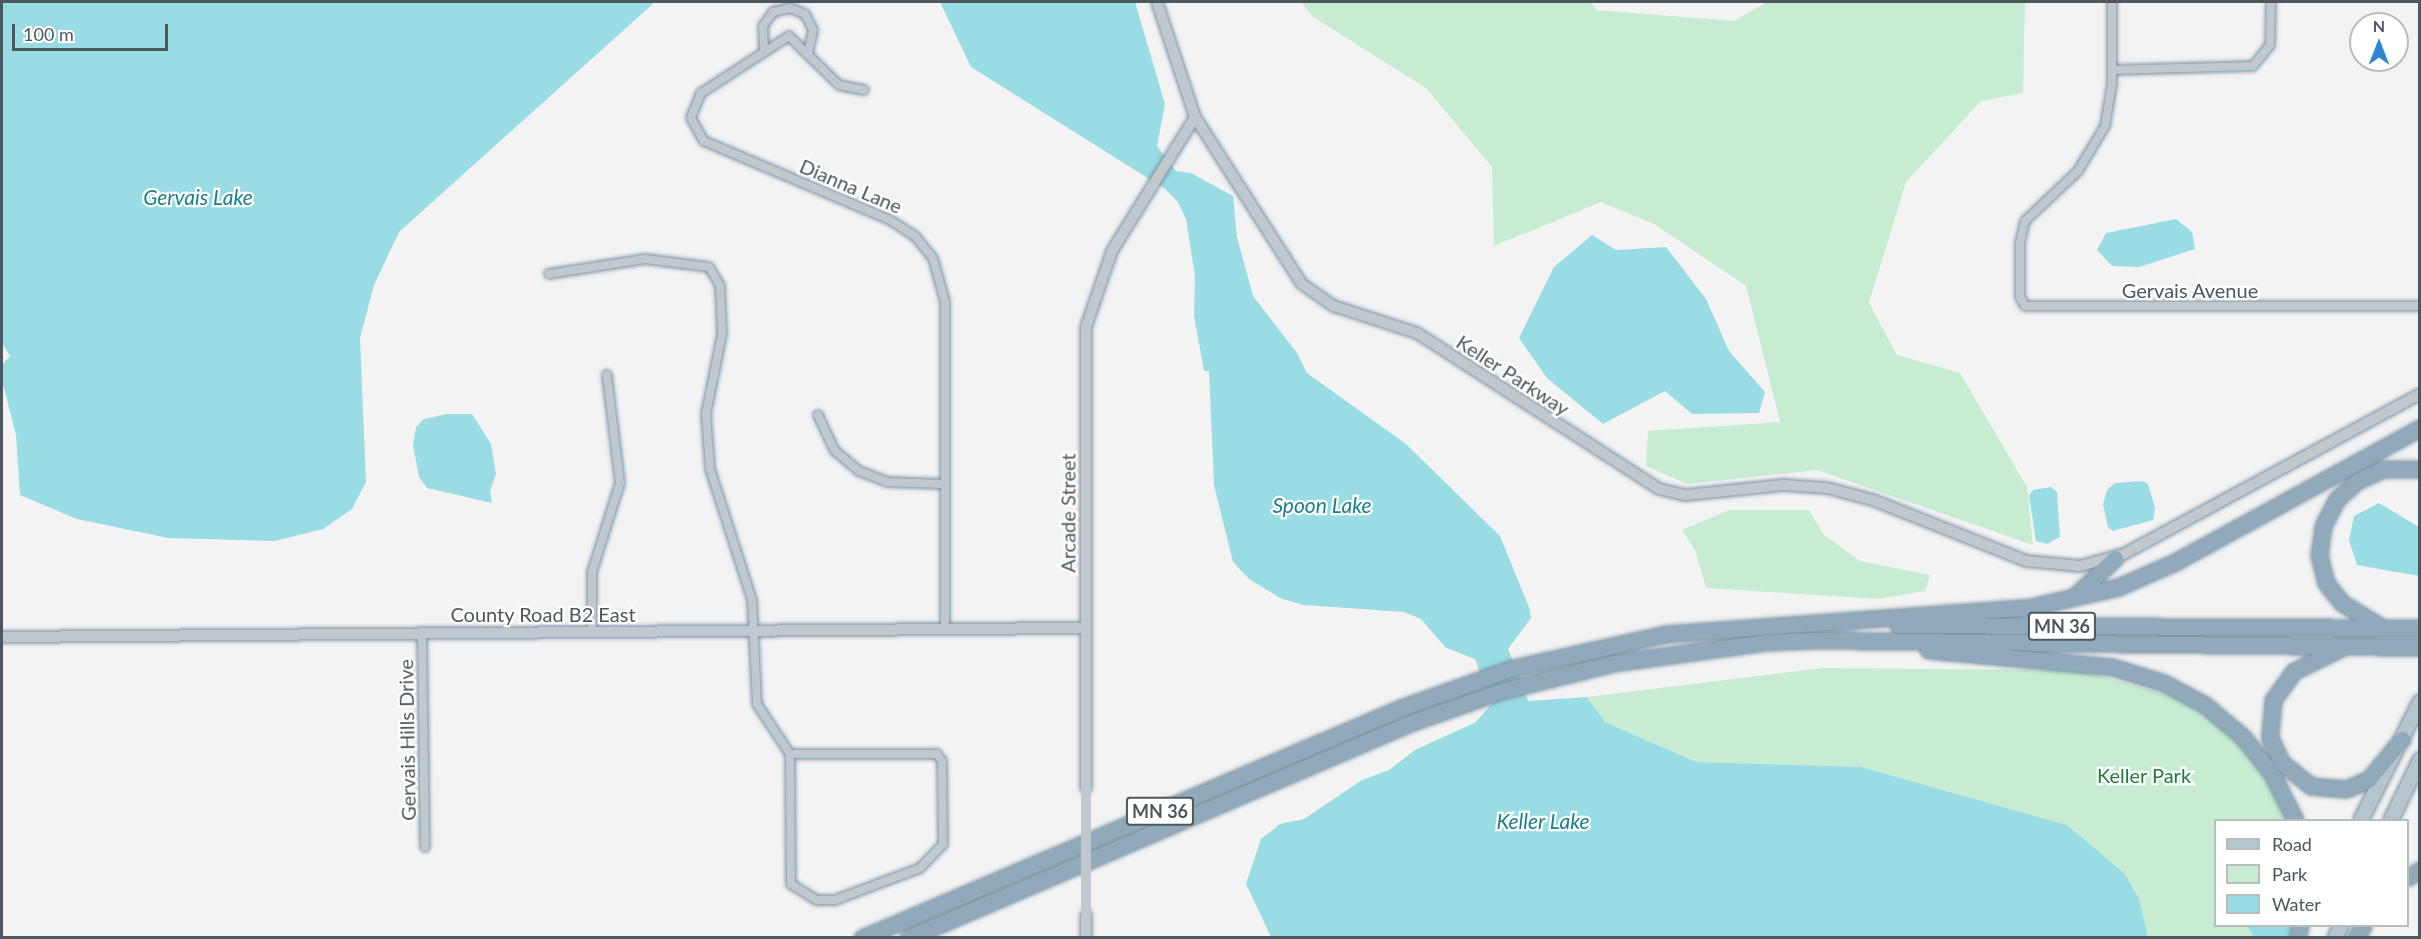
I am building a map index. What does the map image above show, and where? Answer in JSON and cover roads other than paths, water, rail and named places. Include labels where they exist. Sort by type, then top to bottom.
[{"type":"highway","points":[[1740,626],[2065,602],[2150,575],[2420,428]]},
{"type":"highway","points":[[2384,628],[2342,603],[2326,583],[2319,555],[2323,526],[2337,499],[2357,481],[2383,470],[2420,470]]},
{"type":"highway","points":[[2065,602],[2087,588],[2115,558]]},
{"type":"highway","name":"MN 36","points":[[861,938],[1459,686],[1538,661],[1627,641],[1740,626],[2420,628]]},
{"type":"highway","points":[[1812,640],[2087,664],[2164,683],[2205,705],[2243,737],[2272,774],[2294,819]]},
{"type":"highway","name":"MN 36","points":[[909,938],[1465,703],[1544,679],[1671,653],[1812,640],[2420,647]]},
{"type":"highway","points":[[2359,645],[2313,659],[2285,680],[2269,713],[2274,750],[2300,780],[2334,791],[2369,779],[2402,739]]},
{"type":"main road","points":[[2362,819],[2420,702]]},
{"type":"main road","points":[[2391,819],[2420,760]]},
{"type":"street","name":"Keller Parkway","points":[[1157,2],[1195,117],[1302,284],[1334,306],[1417,333],[1645,483],[1686,495],[1784,485],[1835,490],[1873,500],[2010,555],[2061,567],[2115,558],[2420,394]]},
{"type":"street","points":[[2112,2],[2112,70],[2244,69],[2261,61],[2271,37],[2271,2]]},
{"type":"street","points":[[764,52],[763,26],[774,12],[790,8],[805,14],[813,30],[808,54]]},
{"type":"street","name":"Dianna Lane","points":[[864,90],[839,85],[789,36],[701,93],[692,109],[693,126],[711,145],[890,220],[924,246],[939,272],[944,294],[945,628]]},
{"type":"street","name":"Gervais Avenue","points":[[2112,70],[2110,106],[2098,143],[2078,171],[2032,212],[2020,243],[2020,297],[2025,306],[2035,308],[2420,306]]},
{"type":"street","name":"Arcade Street","points":[[1086,938],[1086,327],[1112,251],[1151,184],[1195,117]]},
{"type":"street","points":[[549,274],[645,259],[709,267],[720,285],[722,334],[705,414],[710,470],[752,600],[757,704],[790,754],[791,884],[817,900],[835,900],[920,868],[943,844],[938,754],[790,754]]},
{"type":"street","points":[[592,631],[594,564],[620,483],[607,375]]},
{"type":"street","points":[[818,415],[834,450],[859,471],[887,482],[945,484]]},
{"type":"street","name":"County Road B2 East","points":[[2,637],[1086,628]]},
{"type":"street","name":"Gervais Hills Drive","points":[[422,633],[425,847]]},
{"type":"water","name":"Gervais Lake","points":[[2,2],[655,2],[399,232],[374,285],[360,338],[366,482],[352,509],[323,529],[275,541],[168,538],[77,519],[20,495],[16,435],[2,380],[2,365],[10,356],[2,343]]},
{"type":"water","name":"Keller Lake","points":[[940,2],[1135,2],[1165,104],[1157,146],[1176,171],[1191,173],[1233,196],[1237,237],[1253,296],[1297,353],[1307,373],[1406,444],[1500,536],[1529,607],[1531,618],[1508,649],[1528,701],[1587,697],[1605,722],[1696,762],[1861,767],[2067,825],[2124,873],[2139,898],[2148,937],[1271,937],[1246,884],[1261,839],[1280,824],[1304,819],[1362,780],[1389,770],[1415,750],[1476,722],[1492,703],[1475,659],[1446,648],[1421,619],[1404,612],[1304,605],[1282,599],[1249,579],[1233,562],[1214,485],[1209,371],[1204,371],[1194,316],[1195,276],[1186,219],[1178,202],[1165,189],[971,67]]},
{"type":"water","points":[[2176,219],[2192,232],[2195,249],[2139,267],[2112,266],[2097,250],[2106,233]]},
{"type":"water","points":[[1592,235],[1616,250],[1666,247],[1706,299],[1729,351],[1765,392],[1759,413],[1692,414],[1665,391],[1603,424],[1547,378],[1519,338],[1554,267]]},
{"type":"water","points":[[447,414],[472,414],[491,444],[496,474],[490,491],[492,503],[427,488],[419,477],[413,445],[416,427],[424,419]]},
{"type":"water","points":[[2142,481],[2148,484],[2155,508],[2153,520],[2113,531],[2108,527],[2103,504],[2107,490],[2115,483]]},
{"type":"water","points":[[2051,487],[2057,492],[2060,537],[2047,544],[2036,541],[2029,495],[2033,490]]},
{"type":"water","points":[[2379,503],[2419,527],[2419,576],[2357,565],[2349,540],[2354,516]]},
{"type":"water","points":[[2248,927],[2298,927],[2293,937],[2255,938]]},
{"type":"water label","name":"Spoon Lake","points":[[1322,505]]},
{"type":"park label","name":"Keller Park","points":[[2144,775]]}]
